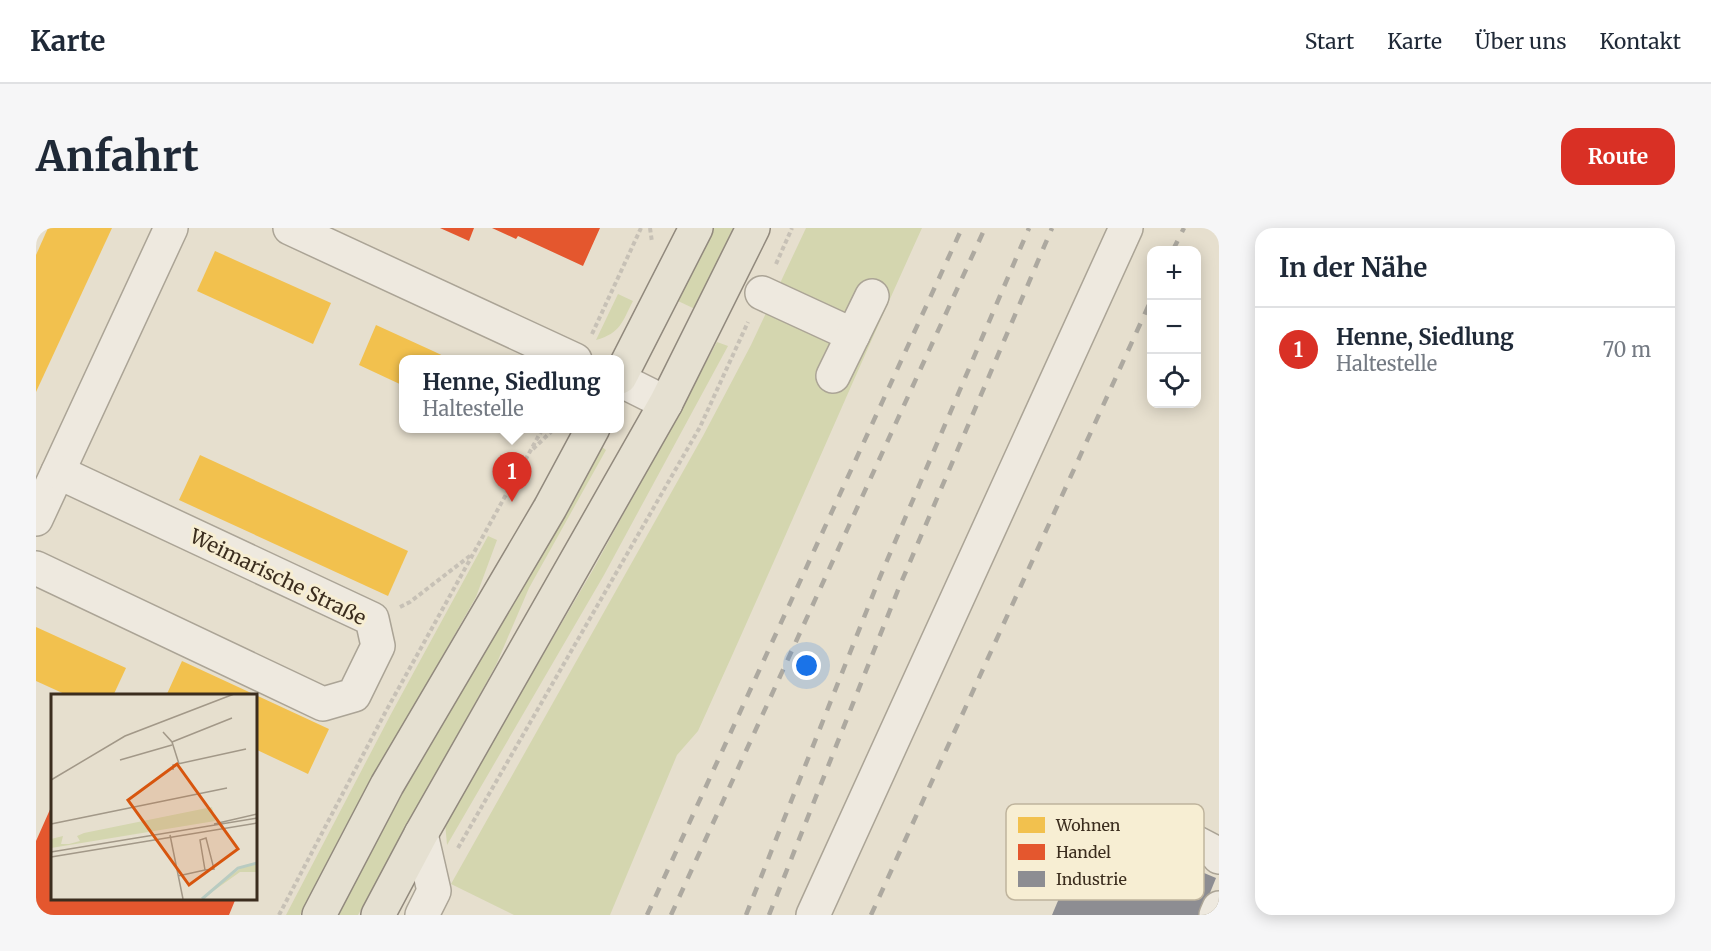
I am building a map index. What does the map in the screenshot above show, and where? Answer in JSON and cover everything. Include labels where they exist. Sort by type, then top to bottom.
[{"type":"main road","points":[[624,371],[696,228]]},
{"type":"main road","points":[[378,915],[421,834],[666,403],[753,228]]},
{"type":"main road","points":[[319,915],[387,785],[550,508],[591,433]]},
{"type":"street","points":[[36,519],[171,228]]},
{"type":"street","points":[[290,228],[582,350]]},
{"type":"street","points":[[813,915],[1126,228]]},
{"type":"street","points":[[762,293],[853,335]]},
{"type":"street","points":[[833,376],[872,296]]},
{"type":"street","points":[[624,381],[666,403]]},
{"type":"street","name":"Weimarische Straße","points":[[36,568],[323,704],[354,695],[378,646],[372,619],[58,472]]},
{"type":"street","points":[[421,834],[434,891],[422,915]]},
{"type":"street","points":[[1204,847],[1219,857]]},
{"type":"street","points":[[1216,915],[1219,908]]},
{"type":"path","points":[[582,350],[641,228]]},
{"type":"path","points":[[457,849],[700,427],[740,341]]},
{"type":"path","points":[[279,915],[386,711],[541,433]]},
{"type":"path","points":[[530,451],[550,433]]},
{"type":"path","points":[[372,619],[410,602],[473,554]]},
{"type":"green space","points":[[713,228],[733,228],[695,309],[678,301]]},
{"type":"green space","points":[[806,228],[922,228],[698,731],[677,755],[610,915],[514,915],[451,884],[703,436],[751,345]]},
{"type":"green space","points":[[618,294],[633,301],[620,326],[611,334],[596,340]]},
{"type":"green space","points":[[717,342],[728,346],[604,575],[447,845],[445,822],[594,568]]},
{"type":"green space","points":[[602,447],[606,450],[529,588],[496,665],[358,915],[337,915],[429,742],[559,524]]},
{"type":"green space","points":[[488,536],[497,540],[476,597],[345,827],[300,915],[286,915],[391,714]]},
{"type":"building: Wohnen","points":[[48,228],[112,228],[36,392],[36,255]]},
{"type":"building: Wohnen","points":[[215,251],[331,303],[313,344],[197,291]]},
{"type":"building: Wohnen","points":[[376,325],[441,355],[399,355],[399,384],[359,365]]},
{"type":"building: Wohnen","points":[[200,455],[408,551],[388,596],[179,500]]},
{"type":"building: Wohnen","points":[[36,627],[126,668],[114,694],[65,694],[36,681]]},
{"type":"building: Wohnen","points":[[182,661],[253,694],[167,694]]},
{"type":"building: Wohnen","points":[[256,695],[329,729],[308,774],[256,749]]},
{"type":"building: Handel","points":[[440,228],[474,228],[469,241]]},
{"type":"building: Handel","points":[[492,228],[600,228],[583,266],[518,236],[516,239]]},
{"type":"building: Handel","points":[[51,807],[51,900],[235,900],[229,915],[36,915],[36,841]]},
{"type":"building: Industrie","points":[[1204,873],[1216,878],[1201,915],[1052,915],[1058,900],[1204,900]]},
{"type":"railway","points":[[647,915],[962,228]]},
{"type":"railway","points":[[671,915],[985,228]]},
{"type":"railway","points":[[746,915],[880,577],[1029,228]]},
{"type":"railway","points":[[769,915],[898,590],[1052,228]]},
{"type":"railway","points":[[1175,246],[1184,228]]},
{"type":"railway","points":[[871,915],[1151,300]]},
{"type":"place","name":"Henne, Siedlung","points":[[512,502]]}]
